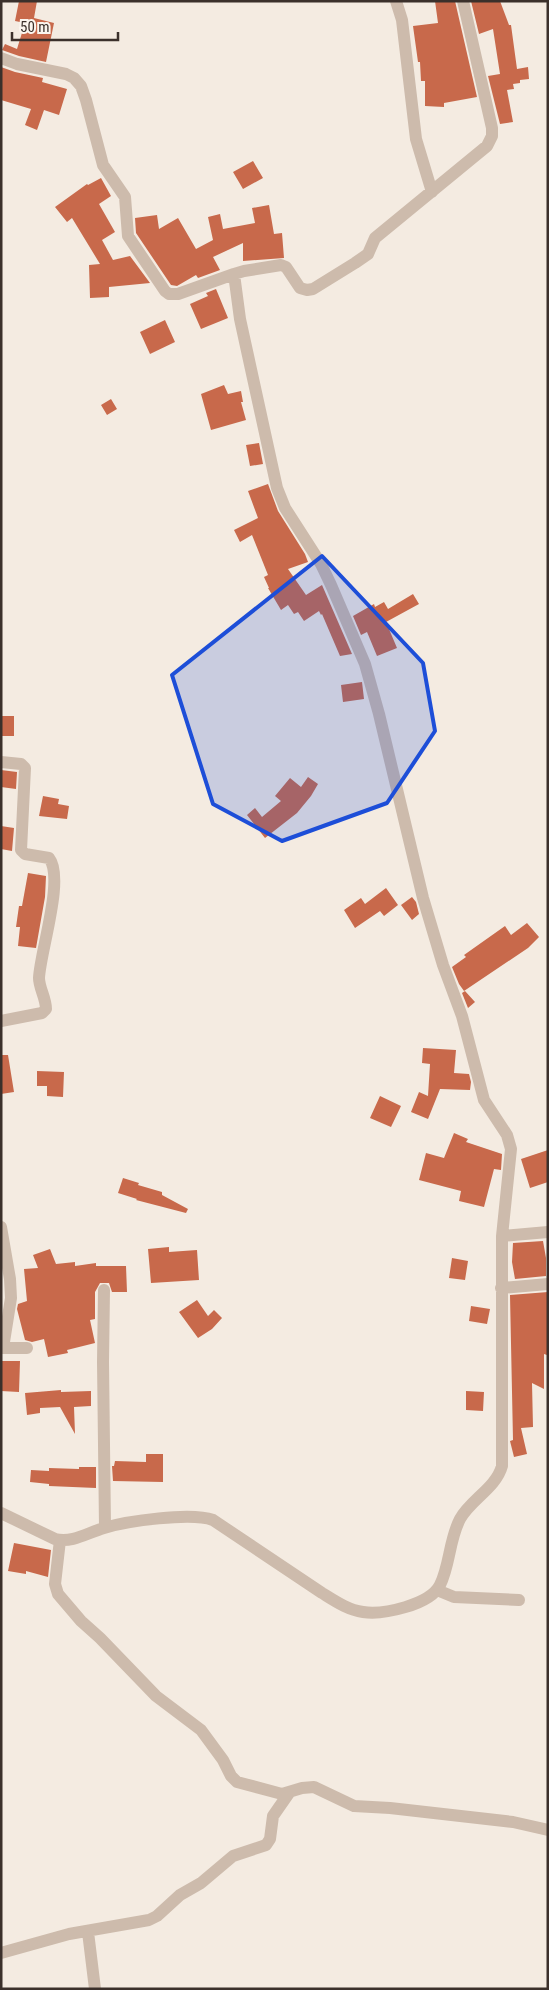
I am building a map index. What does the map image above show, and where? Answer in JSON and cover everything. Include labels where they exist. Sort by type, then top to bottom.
[{"type":"street","points":[[396,1],[402,20],[416,140],[432,192]]},
{"type":"street","points":[[1,58],[17,64],[66,74],[74,78],[81,86],[103,165],[125,197],[128,236],[165,291],[169,294],[178,294],[244,271],[282,265],[288,270],[300,288],[307,290],[313,289],[366,255],[375,238],[490,143],[492,134],[489,113],[463,1]]},
{"type":"street","points":[[1,1513],[60,1540],[74,1539],[105,1527],[156,1519],[193,1517],[208,1519],[345,1606],[364,1612],[386,1612],[410,1606],[430,1596],[437,1590],[458,1522],[467,1508],[499,1474],[502,1466],[502,1236],[510,1142],[488,1108],[481,1092],[462,1016],[443,965],[423,898],[380,714],[365,664],[321,564],[285,508],[277,488],[240,319],[234,274]]},
{"type":"street","points":[[1,762],[21,764],[25,768],[21,850],[25,854],[49,858],[52,862],[54,873],[53,896],[39,980],[44,994],[46,1009],[42,1013],[1,1021]]},
{"type":"street","points":[[1,1227],[10,1280],[11,1298],[2,1348],[27,1348]]},
{"type":"street","points":[[502,1236],[548,1232]]},
{"type":"street","points":[[501,1288],[548,1284]]},
{"type":"street","points":[[104,1290],[102,1362],[105,1527]]},
{"type":"street","points":[[60,1540],[56,1589],[81,1621],[156,1696],[200,1730],[224,1760],[235,1780],[241,1784],[274,1792],[289,1793],[302,1788],[314,1787],[354,1806],[513,1822],[548,1830]]},
{"type":"street","points":[[437,1590],[454,1597],[519,1600]]},
{"type":"street","points":[[1,1953],[69,1934],[153,1919],[180,1895],[201,1882],[233,1856],[265,1846],[270,1839],[274,1816],[289,1793]]},
{"type":"street","points":[[88,1932],[95,1989]]},
{"type":"highlighted area","points":[[322,556],[423,663],[435,731],[387,803],[282,841],[213,804],[172,675]]},
{"type":"building","points":[[19,1],[37,1],[34,18],[54,23],[46,62],[2,50],[5,44],[17,49],[25,23],[15,21]]},
{"type":"building","points":[[435,1],[455,1],[477,97],[444,103],[444,107],[425,106],[425,81],[421,81],[420,62],[418,62],[413,26],[438,23]]},
{"type":"building","points":[[471,1],[500,1],[509,25],[511,25],[517,69],[528,67],[529,79],[520,80],[520,83],[513,84],[514,89],[507,90],[513,122],[500,124],[488,76],[500,74],[493,29],[479,34]]},
{"type":"building","points":[[1,67],[43,78],[42,82],[67,89],[59,115],[44,110],[37,130],[25,125],[31,109],[1,100]]},
{"type":"building","points":[[253,161],[263,178],[243,189],[233,172]]},
{"type":"building","points":[[101,178],[111,196],[99,204],[115,232],[102,240],[113,260],[130,256],[150,283],[109,287],[109,297],[90,298],[89,265],[100,264],[72,218],[67,222],[55,207],[87,184]]},
{"type":"building","points":[[269,205],[274,234],[282,233],[284,258],[243,261],[243,243],[213,257],[220,270],[198,278],[196,275],[177,286],[171,285],[136,233],[135,218],[157,215],[159,229],[178,218],[196,249],[213,240],[208,217],[220,214],[223,229],[255,223],[252,208]]},
{"type":"building","points":[[216,289],[228,318],[201,329],[190,304],[208,296],[206,293]]},
{"type":"building","points":[[165,320],[175,342],[150,354],[140,332]]},
{"type":"building","points":[[224,385],[228,394],[241,391],[243,402],[241,402],[246,420],[211,430],[201,394]]},
{"type":"building","points":[[111,399],[117,409],[107,415],[101,405]]},
{"type":"building","points":[[259,443],[263,464],[250,466],[246,445]]},
{"type":"building","points":[[268,484],[278,511],[308,562],[288,569],[306,595],[322,585],[352,654],[340,656],[319,611],[304,621],[298,612],[294,614],[288,605],[281,610],[268,588],[264,577],[268,575],[252,535],[240,542],[234,530],[258,518],[248,491]]},
{"type":"building","points":[[413,594],[419,604],[386,622],[397,648],[377,656],[367,632],[361,635],[353,616],[374,604],[375,607],[384,602],[388,609]]},
{"type":"building","points":[[362,682],[364,699],[343,702],[341,685]]},
{"type":"building","points":[[1,716],[14,716],[14,736],[1,736]]},
{"type":"building","points":[[1,770],[17,772],[16,789],[1,787]]},
{"type":"building","points":[[308,777],[318,784],[311,796],[297,813],[265,838],[247,815],[255,808],[262,817],[281,801],[275,796],[290,778],[301,787]]},
{"type":"building","points":[[43,796],[59,799],[58,804],[69,806],[67,819],[39,816]]},
{"type":"building","points":[[1,826],[14,828],[12,851],[1,849]]},
{"type":"building","points":[[28,873],[46,876],[45,897],[36,948],[18,946],[20,927],[16,927],[19,906],[22,906]]},
{"type":"building","points":[[386,888],[398,905],[384,916],[380,911],[355,928],[344,910],[361,898],[365,904]]},
{"type":"building","points":[[412,897],[416,902],[419,914],[412,920],[401,905]]},
{"type":"building","points":[[527,923],[539,937],[528,948],[464,991],[452,967],[466,957],[464,955],[505,926],[511,935]]},
{"type":"building","points":[[465,991],[475,1002],[468,1008],[462,993]]},
{"type":"building","points":[[423,1048],[456,1050],[454,1073],[469,1074],[471,1082],[470,1090],[440,1089],[428,1119],[411,1112],[419,1092],[428,1096],[430,1064],[422,1063]]},
{"type":"building","points":[[1,1055],[8,1055],[14,1092],[1,1094]]},
{"type":"building","points":[[37,1071],[64,1072],[63,1097],[47,1096],[47,1086],[37,1086]]},
{"type":"building","points":[[380,1096],[401,1106],[391,1127],[370,1118]]},
{"type":"building","points":[[454,1133],[468,1139],[466,1142],[502,1154],[501,1170],[494,1169],[484,1207],[459,1201],[461,1191],[419,1180],[426,1153],[444,1158]]},
{"type":"building","points":[[548,1150],[548,1182],[530,1188],[521,1159]]},
{"type":"building","points":[[123,1178],[139,1183],[138,1185],[162,1192],[162,1195],[188,1209],[186,1213],[136,1200],[118,1193]]},
{"type":"building","points":[[543,1241],[546,1258],[546,1276],[515,1279],[512,1262],[513,1243]]},
{"type":"building","points":[[169,1247],[169,1252],[197,1250],[199,1280],[151,1283],[148,1249]]},
{"type":"building","points":[[50,1249],[56,1264],[75,1262],[75,1266],[96,1263],[96,1266],[126,1266],[127,1292],[112,1292],[109,1283],[100,1283],[95,1292],[95,1319],[90,1320],[95,1343],[67,1350],[68,1353],[48,1357],[44,1339],[32,1342],[25,1340],[17,1309],[18,1304],[27,1301],[24,1269],[38,1268],[33,1255]]},
{"type":"building","points":[[452,1258],[468,1261],[465,1280],[449,1278]]},
{"type":"building","points":[[548,1292],[548,1346],[547,1355],[544,1354],[544,1389],[532,1383],[533,1427],[521,1428],[527,1454],[514,1457],[510,1441],[513,1440],[510,1295]]},
{"type":"building","points":[[197,1300],[208,1316],[214,1310],[222,1318],[212,1329],[198,1338],[179,1312]]},
{"type":"building","points":[[471,1306],[490,1309],[487,1324],[469,1321]]},
{"type":"building","points":[[1,1361],[20,1361],[19,1392],[1,1391]]},
{"type":"building","points":[[61,1390],[61,1392],[91,1391],[91,1406],[74,1407],[75,1434],[60,1407],[40,1408],[40,1413],[27,1415],[25,1393]]},
{"type":"building","points":[[466,1391],[484,1392],[483,1411],[466,1410]]},
{"type":"building","points":[[146,1454],[163,1454],[163,1482],[113,1481],[112,1466],[114,1466],[115,1461],[146,1462]]},
{"type":"building","points":[[79,1467],[96,1467],[96,1488],[49,1486],[49,1484],[30,1482],[31,1470],[49,1471],[49,1468],[79,1469]]},
{"type":"building","points":[[14,1543],[51,1550],[48,1577],[26,1571],[26,1574],[8,1571]]}]
